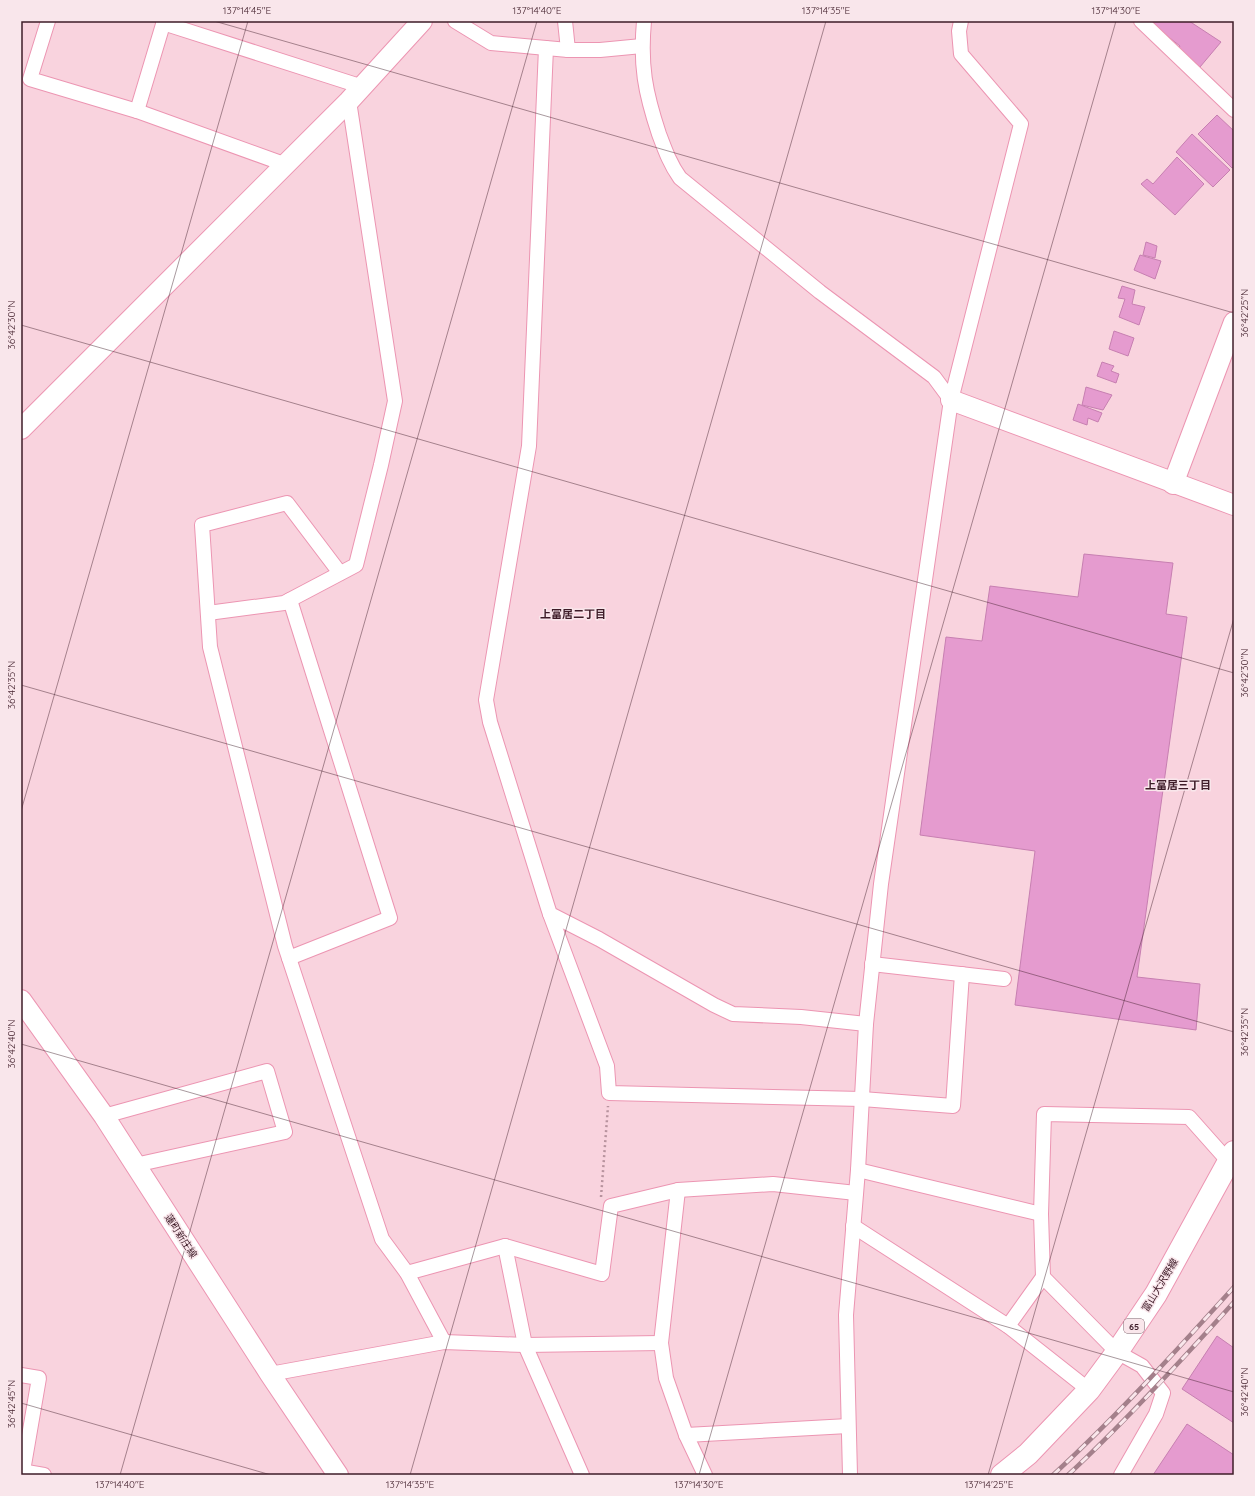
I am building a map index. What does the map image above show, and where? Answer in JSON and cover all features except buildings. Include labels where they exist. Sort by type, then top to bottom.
[{"type":"main road","name":"富山大沢野線","points":[[1002,1475],[1028,1454],[1089,1390],[1117,1352],[1156,1294],[1231,1157]]},
{"type":"street","points":[[48,21],[30,79],[137,111],[284,164]]},
{"type":"street","points":[[21,429],[284,164],[363,87],[422,21]]},
{"type":"street","points":[[455,21],[491,43],[568,50],[600,50],[642,46]]},
{"type":"street","points":[[565,21],[568,50]]},
{"type":"street","points":[[644,21],[642,46],[644,83],[651,110],[670,164],[680,178],[820,292],[934,377],[951,400],[1234,506]]},
{"type":"street","points":[[850,1475],[846,1315],[858,1170],[866,1024],[881,884],[951,400],[1021,124],[961,54],[959,31],[961,21]]},
{"type":"street","points":[[1141,21],[1234,110]]},
{"type":"street","points":[[137,111],[164,22],[363,87]]},
{"type":"street","points":[[546,48],[529,446],[486,700],[490,722],[550,914],[607,1066],[609,1093],[862,1100],[953,1106],[962,974]]},
{"type":"street","points":[[208,613],[284,604],[356,565],[395,402],[349,101]]},
{"type":"street","points":[[1173,484],[1234,322]]},
{"type":"street","points":[[340,574],[287,503],[202,525],[210,647],[289,958],[382,1239],[408,1272],[444,1342]]},
{"type":"street","points":[[289,958],[390,918],[290,600]]},
{"type":"street","points":[[550,914],[599,939],[714,1006],[733,1014],[800,1017],[866,1024]]},
{"type":"street","points":[[872,964],[1004,979]]},
{"type":"street","name":"蓮町新庄線","points":[[21,1000],[104,1116],[270,1374],[338,1475]]},
{"type":"street","points":[[104,1116],[267,1071],[285,1132],[135,1165]]},
{"type":"street","points":[[1008,1326],[1043,1276],[1041,1214],[1044,1114],[1189,1116],[1231,1157]]},
{"type":"street","points":[[858,1170],[1041,1214]]},
{"type":"street","points":[[408,1272],[505,1246],[602,1274],[611,1206],[678,1190],[773,1184],[856,1193]]},
{"type":"street","points":[[678,1190],[661,1343],[666,1378],[686,1435],[705,1475]]},
{"type":"street","points":[[853,1226],[1008,1326],[1089,1390]]},
{"type":"street","points":[[505,1246],[526,1345],[582,1475]]},
{"type":"street","points":[[1043,1276],[1117,1352],[1142,1366],[1163,1393],[1156,1414],[1121,1475]]},
{"type":"street","points":[[270,1374],[444,1342],[526,1345],[661,1343]]},
{"type":"street","points":[[21,1375],[39,1378],[22,1471],[44,1475]]},
{"type":"street","points":[[686,1435],[848,1426]]},
{"type":"path","points":[[609,1093],[601,1199],[611,1206]]},
{"type":"railway","points":[[1053,1475],[1123,1406],[1234,1287]]},
{"type":"railway","points":[[1068,1475],[1153,1390],[1234,1302]]},
{"type":"district","name":"上冨居二丁目","points":[[573,614]]},
{"type":"district","name":"上冨居三丁目","points":[[1178,785]]}]
